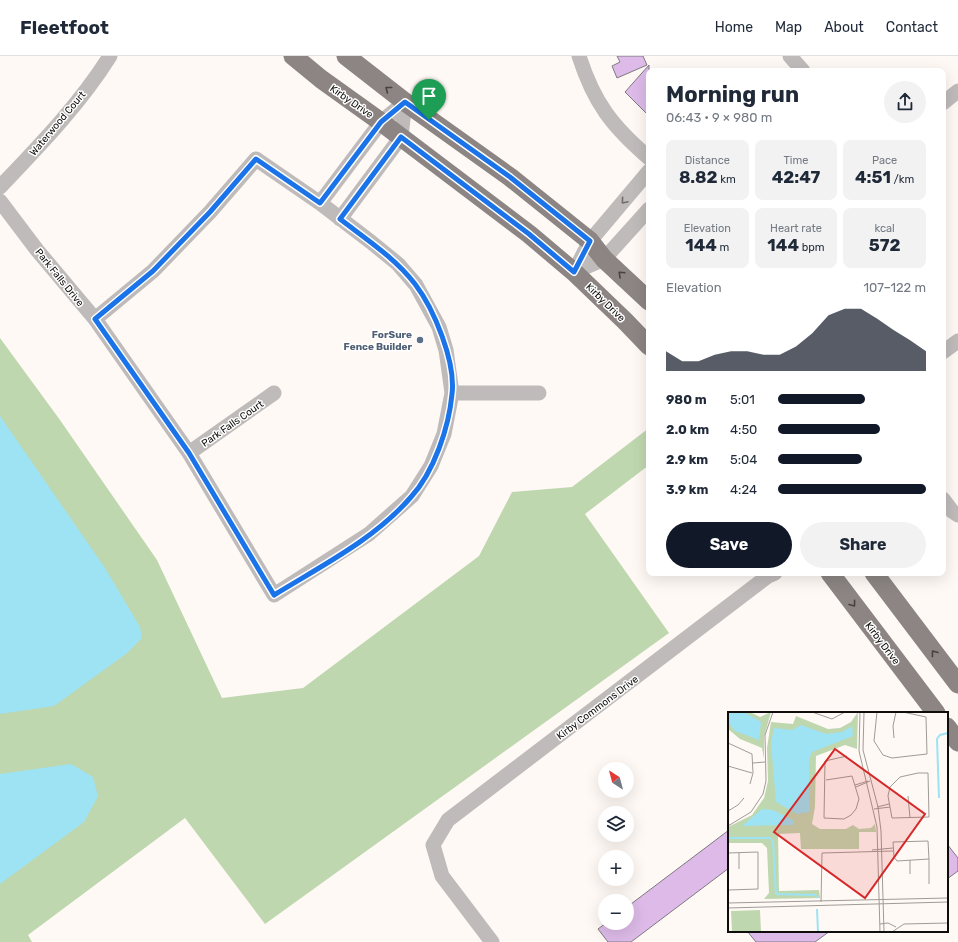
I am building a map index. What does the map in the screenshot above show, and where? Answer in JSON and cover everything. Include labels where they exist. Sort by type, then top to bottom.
[{"type":"main road","name":"Kirby Drive","points":[[293,56],[321,79],[381,122],[529,234],[574,272],[625,320],[646,343]]},
{"type":"main road","points":[[346,56],[405,102],[510,177],[590,241],[604,259],[646,297]]},
{"type":"main road","name":"Kirby Drive","points":[[832,576],[935,712]]},
{"type":"main road","points":[[876,576],[958,684]]},
{"type":"street","name":"Waterwood Court","points":[[0,187],[42,143],[101,70],[110,56]]},
{"type":"street","points":[[579,56],[586,79],[600,106],[623,133],[646,155]]},
{"type":"street","points":[[790,56],[800,68]]},
{"type":"street","points":[[946,101],[958,91]]},
{"type":"street","points":[[320,203],[381,122],[405,102]]},
{"type":"street","points":[[340,219],[401,137],[405,102]]},
{"type":"street","points":[[95,319],[153,271],[210,212],[256,159],[320,203],[398,264],[416,285],[439,327],[448,357],[452,393],[539,393]]},
{"type":"street","points":[[574,272],[590,241],[646,175]]},
{"type":"street","name":"Park Falls Drive","points":[[0,201],[37,250],[95,319],[189,453],[274,595],[369,534],[412,496],[434,459],[444,434],[452,393]]},
{"type":"street","points":[[574,272],[604,259],[646,213]]},
{"type":"street","points":[[946,350],[958,341]]},
{"type":"street","name":"Park Falls Court","points":[[189,453],[274,393]]},
{"type":"street","points":[[946,503],[952,511],[958,515]]},
{"type":"street","name":"Kirby Commons Drive","points":[[492,942],[442,876],[433,845],[448,820],[768,576]]},
{"type":"green space","points":[[0,338],[60,420],[157,560],[222,698],[303,688],[479,556],[512,492],[572,487],[646,430],[646,467],[585,514],[669,633],[265,924],[185,818],[28,935],[32,942],[0,942]]},
{"type":"water","points":[[0,416],[105,568],[140,627],[142,638],[126,654],[54,706],[0,714]]},
{"type":"water","points":[[71,764],[93,777],[98,796],[84,822],[0,884],[0,774]]},
{"type":"building","points":[[617,56],[643,56],[647,65],[617,78],[612,66],[620,62]]},
{"type":"building","points":[[646,68],[646,113],[625,92]]},
{"type":"building","points":[[728,831],[728,869],[631,942],[608,942],[599,930],[634,930],[634,902]]},
{"type":"building","points":[[948,845],[958,858],[958,871],[948,878]]},
{"type":"building","points":[[748,932],[829,932],[815,942],[756,942]]},
{"type":"place","name":"ForSure Fence Builder","points":[[420,340]]},
{"type":"route","points":[[405,102],[429,120],[510,177],[590,241],[574,272],[529,234],[401,137],[340,219],[398,264],[416,285],[428,304],[439,327],[446,350],[450,371],[452,393],[444,434],[431,466],[412,496],[393,514],[369,534],[274,595],[189,453],[95,319],[153,271],[210,212],[256,159],[320,203],[381,122],[405,102]]}]
